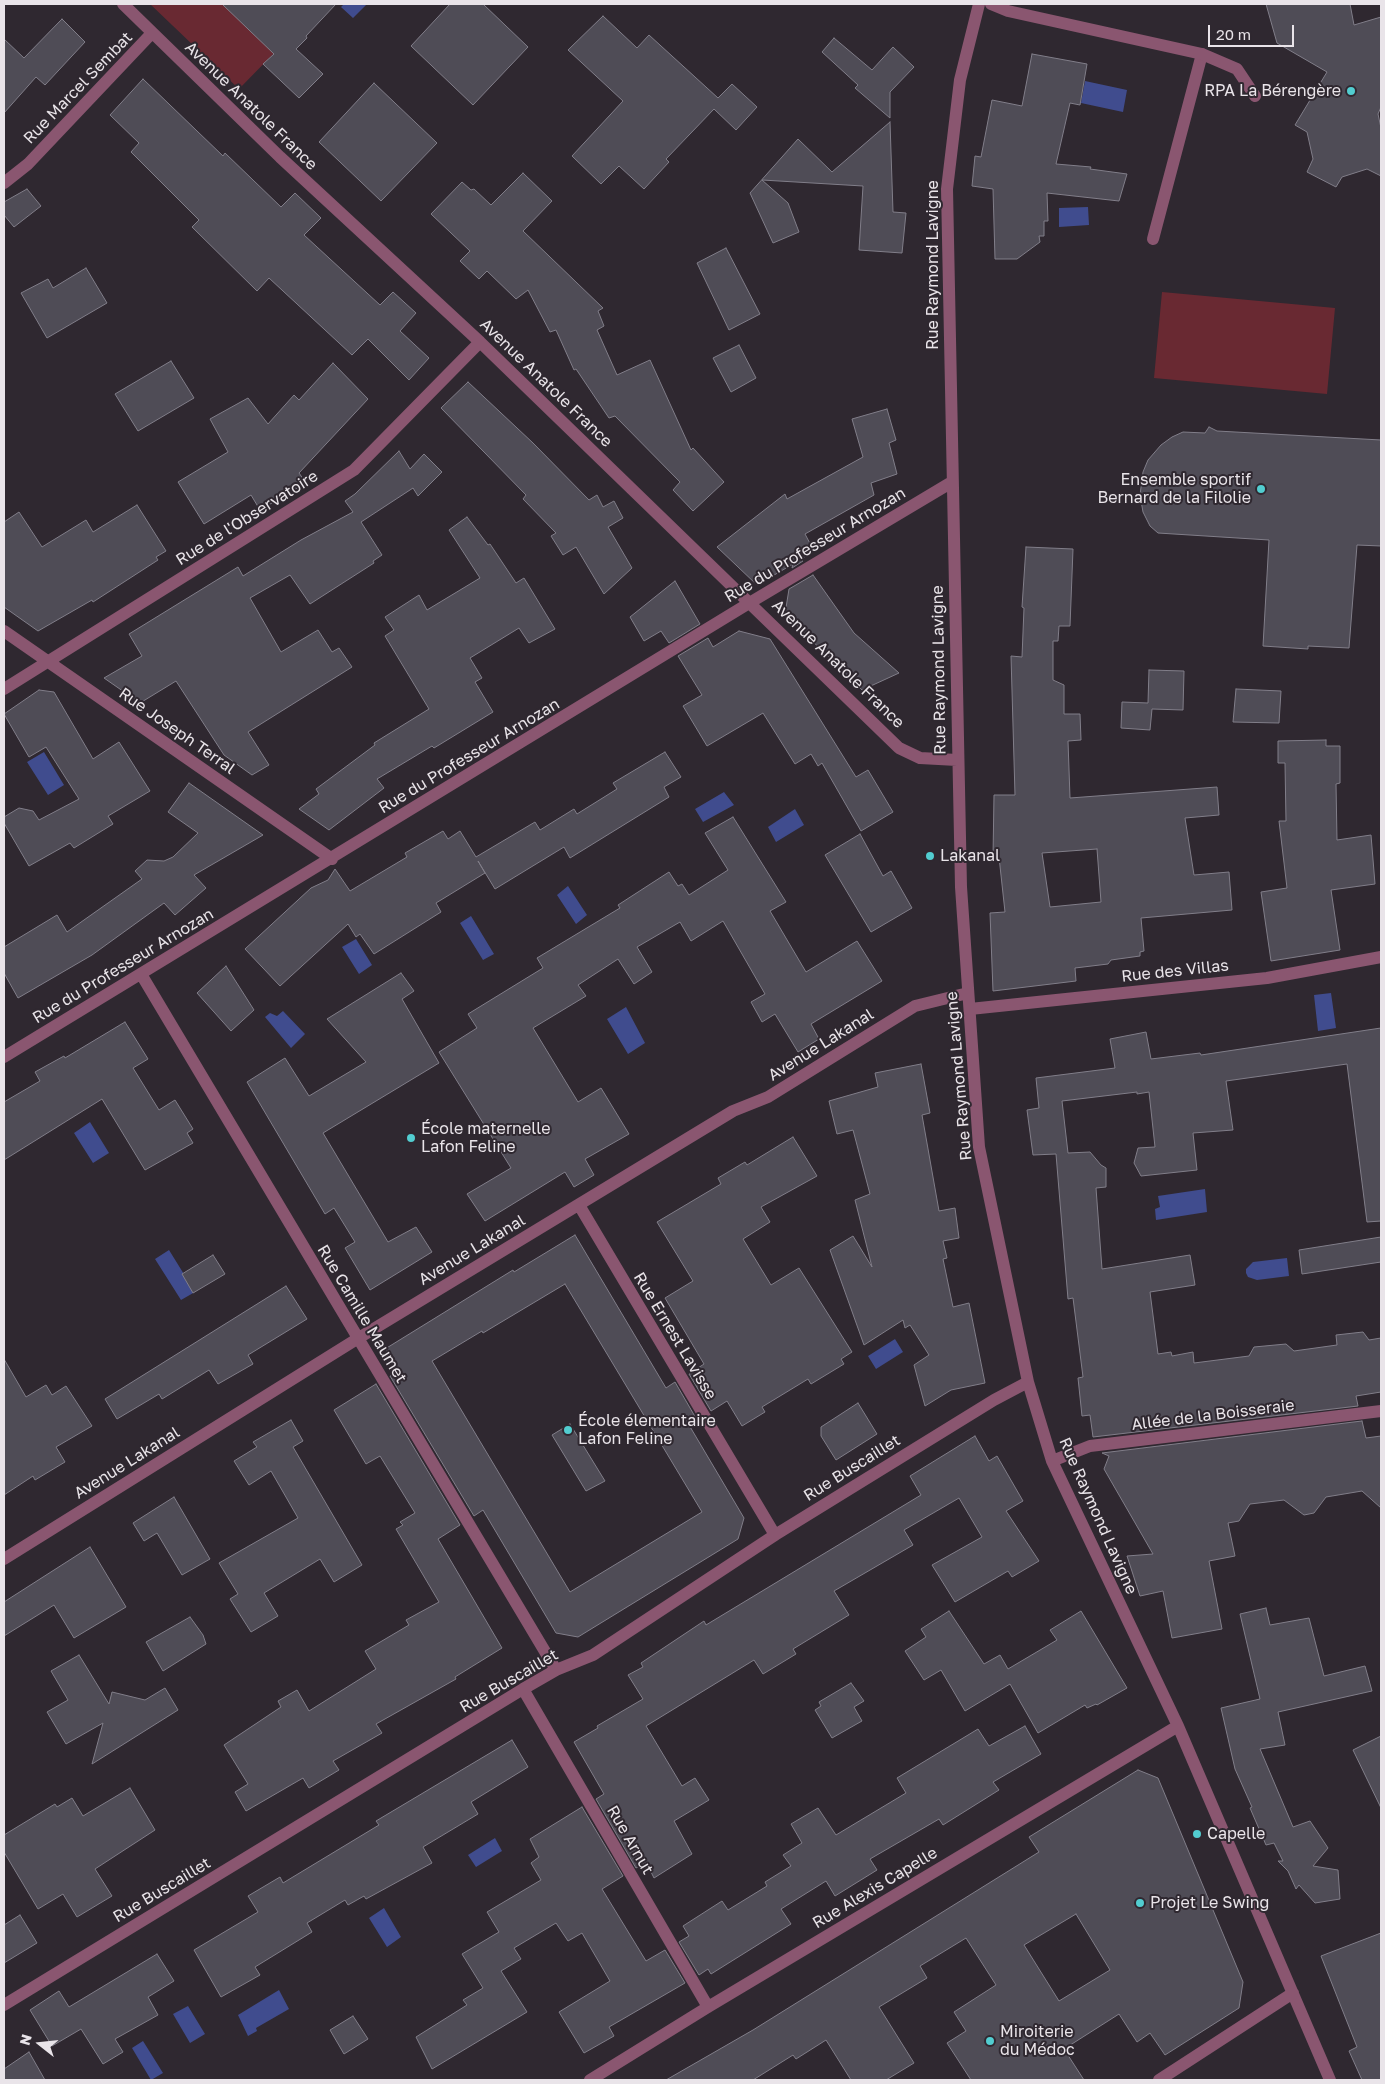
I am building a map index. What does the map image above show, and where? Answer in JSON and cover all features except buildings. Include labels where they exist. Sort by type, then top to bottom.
[{"type":"street","name":"Avenue Anatole France","points":[[123,4],[280,158],[480,342],[751,602],[899,748],[920,758],[957,760]]},
{"type":"street","name":"Rue Raymond Lavigne","points":[[979,4],[960,80],[947,190],[961,887],[979,1147],[1028,1382],[1052,1461],[1178,1726],[1330,2080]]},
{"type":"street","points":[[991,4],[1008,11],[1202,54],[1236,69],[1255,96]]},
{"type":"street","name":"Rue Marcel Sembat","points":[[4,183],[28,164],[152,33]]},
{"type":"street","points":[[1153,239],[1202,54]]},
{"type":"street","name":"Rue de l'Observatoire","points":[[4,689],[354,470],[480,342]]},
{"type":"street","name":"Rue du Professeur Arnozan","points":[[4,1057],[332,859],[751,602],[952,482]]},
{"type":"street","name":"Rue Joseph Terral","points":[[4,631],[332,859]]},
{"type":"street","name":"Rue des Villas","points":[[970,1009],[1267,978],[1381,956]]},
{"type":"street","name":"Rue Camille Maumet","points":[[141,974],[556,1670]]},
{"type":"street","name":"Avenue Lakanal","points":[[4,1559],[357,1339],[733,1111],[768,1097],[915,1006],[968,994]]},
{"type":"street","name":"Rue Ernest Lavisse","points":[[579,1205],[775,1535]]},
{"type":"street","name":"Rue Buscaillet","points":[[4,2005],[523,1689],[556,1670],[592,1656],[775,1535],[994,1400],[1028,1382]]},
{"type":"street","name":"Allée de la Boisseraie","points":[[1052,1461],[1090,1446],[1381,1411]]},
{"type":"street","name":"Rue Arnut","points":[[523,1689],[708,2007]]},
{"type":"street","name":"Rue Alexis Capelle","points":[[590,2080],[708,2007],[1178,1726]]},
{"type":"street","points":[[1159,2080],[1293,1993]]},
{"type":"shaded area","points":[[150,4],[322,4],[239,89]]},
{"type":"shaded area","points":[[1162,292],[1335,308],[1327,394],[1154,378]]},
{"type":"water","points":[[344,4],[367,4],[353,18],[341,7]]},
{"type":"water","points":[[1085,81],[1127,90],[1123,112],[1081,103]]},
{"type":"water","points":[[1088,207],[1089,225],[1059,227],[1059,208]]},
{"type":"water","points":[[44,752],[64,785],[48,795],[27,762]]},
{"type":"water","points":[[724,792],[734,805],[703,822],[695,809]]},
{"type":"water","points":[[795,809],[804,825],[776,842],[768,827]]},
{"type":"water","points":[[568,886],[587,915],[576,924],[557,895]]},
{"type":"water","points":[[471,916],[494,954],[483,960],[460,923]]},
{"type":"water","points":[[356,939],[372,965],[359,974],[342,947]]},
{"type":"water","points":[[1331,993],[1336,1028],[1318,1031],[1314,995]]},
{"type":"water","points":[[626,1007],[645,1043],[628,1054],[607,1019]]},
{"type":"water","points":[[283,1011],[305,1034],[291,1048],[265,1017],[270,1013],[277,1016]]},
{"type":"water","points":[[90,1122],[109,1153],[93,1163],[74,1133]]},
{"type":"water","points":[[1205,1189],[1207,1212],[1156,1220],[1155,1209],[1160,1207],[1158,1196]]},
{"type":"water","points":[[169,1250],[195,1292],[181,1300],[155,1259]]},
{"type":"water","points":[[1287,1258],[1289,1276],[1257,1280],[1248,1277],[1246,1273],[1246,1269],[1253,1262]]},
{"type":"water","points":[[895,1339],[903,1352],[876,1369],[868,1356]]},
{"type":"water","points":[[495,1838],[502,1851],[476,1867],[468,1855]]},
{"type":"water","points":[[384,1908],[401,1937],[387,1947],[369,1918]]},
{"type":"water","points":[[279,1990],[289,2009],[256,2028],[257,2031],[248,2036],[238,2015]]},
{"type":"water","points":[[188,2006],[205,2034],[190,2043],[173,2014]]},
{"type":"water","points":[[143,2041],[163,2073],[151,2080],[132,2048]]},
{"type":"place","name":"RPA La Bérengère","points":[[1351,91]]},
{"type":"place","name":"Ensemble sportif Bernard de la Filolie","points":[[1261,489]]},
{"type":"place","name":"Lakanal","points":[[930,856]]},
{"type":"place","name":"École maternelle Lafon Feline","points":[[411,1138]]},
{"type":"place","name":"École élementaire Lafon Feline","points":[[568,1430]]},
{"type":"place","name":"Capelle","points":[[1197,1834]]},
{"type":"place","name":"Projet Le Swing","points":[[1140,1903]]},
{"type":"place","name":"Miroiterie du Médoc","points":[[990,2041]]}]
